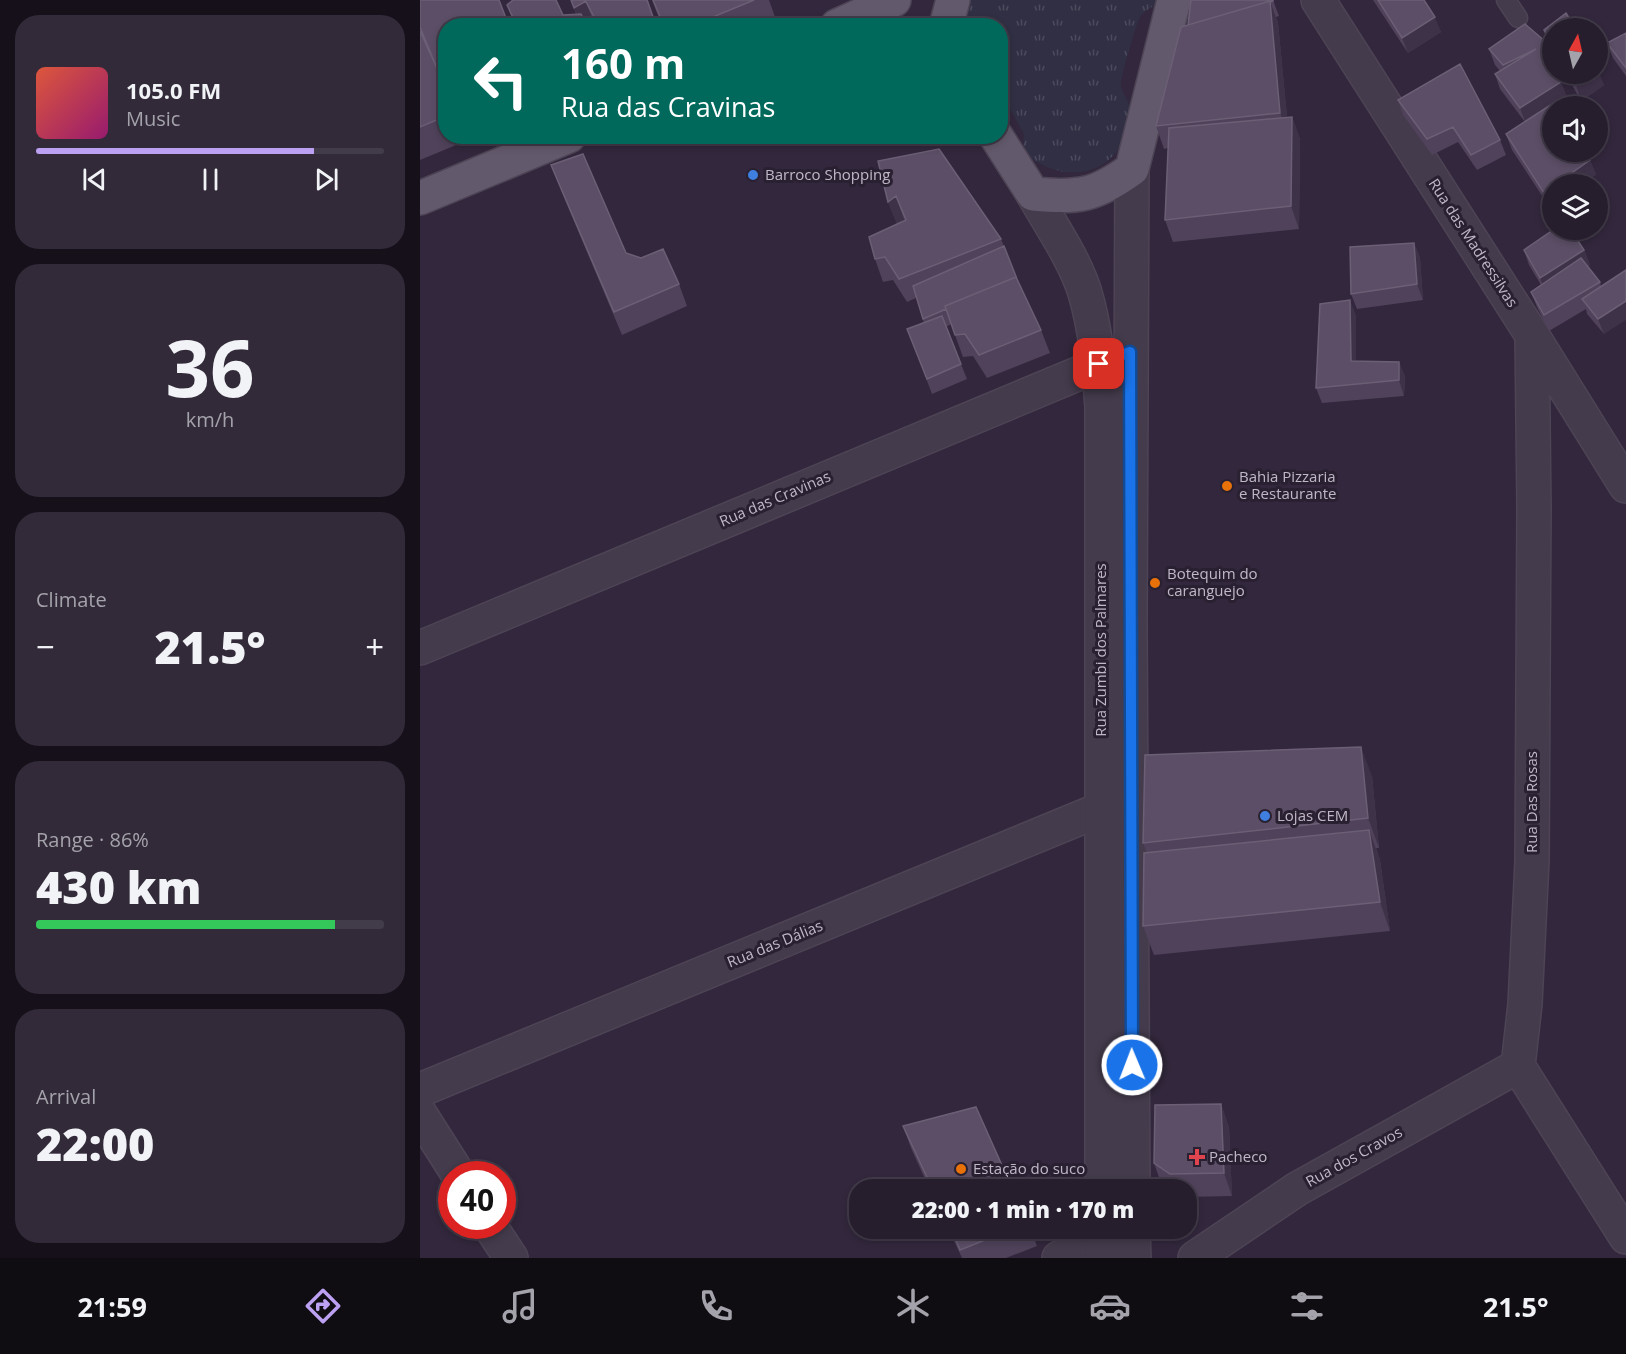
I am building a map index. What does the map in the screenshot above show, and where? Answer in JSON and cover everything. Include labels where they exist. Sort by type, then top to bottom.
[{"type":"main road","points":[[947,18],[953,0]]},
{"type":"main road","points":[[1033,194],[1065,197],[1088,194],[1111,184],[1132,169],[1174,0]]},
{"type":"main road","points":[[858,18],[892,7]]},
{"type":"main road","points":[[420,198],[549,144]]},
{"type":"main road","name":"Rua Zumbi dos Palmares","points":[[1001,144],[1033,194]]},
{"type":"street","name":"Rua das Madressilvas","points":[[1318,0],[1626,486]]},
{"type":"street","points":[[1132,169],[1130,352],[1116,803],[1133,1179]]},
{"type":"street","name":"Rua Zumbi dos Palmares","points":[[1033,194],[1064,249],[1084,291],[1099,364],[1116,803],[1102,1179]]},
{"type":"street","name":"Rua Das Rosas","points":[[1518,1066],[1526,1004],[1532,861],[1534,508],[1532,335]]},
{"type":"street","name":"Rua das Cravinas","points":[[420,648],[1130,352]]},
{"type":"street","name":"Rua das Dálias","points":[[420,1090],[1116,803]]},
{"type":"street","points":[[1518,1066],[1626,1237]]},
{"type":"street","name":"Rua dos Cravos","points":[[1195,1258],[1297,1189],[1518,1066]]},
{"type":"street","points":[[420,1114],[450,1161]]},
{"type":"street","points":[[499,1239],[511,1258]]},
{"type":"street","points":[[1133,1239],[1134,1258]]},
{"type":"street","points":[[1059,1258],[1101,1242]]},
{"type":"lane","points":[[1506,0],[1518,18]]},
{"type":"green space","points":[[968,0],[1161,0],[1140,17],[1126,61],[1121,87],[1131,113],[1126,134],[1118,150],[1106,162],[1091,170],[1075,172],[1058,171],[1040,164],[1023,152],[1024,134],[1008,105],[1008,18],[961,18]]},
{"type":"building","points":[[420,0],[499,0],[506,18],[438,18],[438,71],[420,27]]},
{"type":"building","points":[[513,0],[556,0],[563,15],[581,14],[583,18],[513,18],[507,5]]},
{"type":"building","points":[[571,0],[585,0],[586,1],[574,8]]},
{"type":"building","points":[[585,0],[647,0],[653,18],[595,18]]},
{"type":"building","points":[[653,0],[754,0],[710,18],[661,18]]},
{"type":"building","points":[[1191,0],[1273,0],[1273,1],[1188,25]]},
{"type":"building","points":[[1378,0],[1424,0],[1435,17],[1402,38]]},
{"type":"building","points":[[1270,1],[1280,113],[1156,126],[1181,27]]},
{"type":"building","points":[[1566,13],[1569,18],[1560,18]]},
{"type":"building","points":[[1525,24],[1542,39],[1542,84],[1558,84],[1520,108],[1495,74],[1536,49],[1503,65],[1489,49]]},
{"type":"building","points":[[420,31],[438,71],[438,119],[420,127]]},
{"type":"building","points":[[1626,33],[1626,68],[1608,44]]},
{"type":"building","points":[[1460,64],[1500,140],[1471,155],[1453,127],[1427,139],[1398,100]]},
{"type":"building","points":[[1542,110],[1542,162],[1587,162],[1570,174],[1542,174],[1542,190],[1506,134]]},
{"type":"building","points":[[1292,117],[1291,206],[1165,220],[1169,128]]},
{"type":"building","points":[[939,149],[1001,239],[899,279],[885,257],[875,259],[869,237],[906,220],[896,196],[888,202],[878,161]]},
{"type":"building","points":[[583,154],[626,253],[641,258],[663,249],[679,284],[614,312],[551,165]]},
{"type":"building","points":[[1542,238],[1542,240],[1578,240],[1584,250],[1540,278],[1524,250]]},
{"type":"building","points":[[1414,243],[1417,284],[1351,294],[1350,247]]},
{"type":"building","points":[[1004,246],[1017,279],[1016,277],[945,306],[946,309],[923,319],[913,286]]},
{"type":"building","points":[[1581,258],[1600,282],[1544,315],[1531,292]]},
{"type":"building","points":[[1626,270],[1626,301],[1598,319],[1582,299]]},
{"type":"building","points":[[1016,277],[1041,330],[979,355],[965,334],[955,335],[945,306]]},
{"type":"building","points":[[1350,300],[1351,361],[1399,362],[1399,380],[1316,388],[1320,304]]},
{"type":"building","points":[[942,316],[961,364],[927,379],[907,329]]},
{"type":"building","points":[[1361,747],[1368,818],[1143,843],[1145,755]]},
{"type":"building","points":[[1369,830],[1380,902],[1143,926],[1144,853]]},
{"type":"building","points":[[1221,1104],[1224,1173],[1170,1174],[1154,1163],[1155,1105]]},
{"type":"building","name":"Estação do suco","points":[[976,1107],[1008,1179],[928,1179],[903,1126]]},
{"type":"building","points":[[956,1239],[988,1239],[960,1250]]},
{"type":"place","name":"Barroco Shopping","points":[[753,175]]},
{"type":"place","name":"Bahia Pizzaria e Restaurante","points":[[1227,486]]},
{"type":"place","name":"Botequim do caranguejo","points":[[1155,583]]},
{"type":"place","name":"Lojas CEM","points":[[1265,816]]},
{"type":"place","name":"Pacheco","points":[[1197,1157]]},
{"type":"place","name":"Estação do suco","points":[[961,1169]]},
{"type":"route","points":[[1099,364],[1130,352],[1132,1065]]}]
